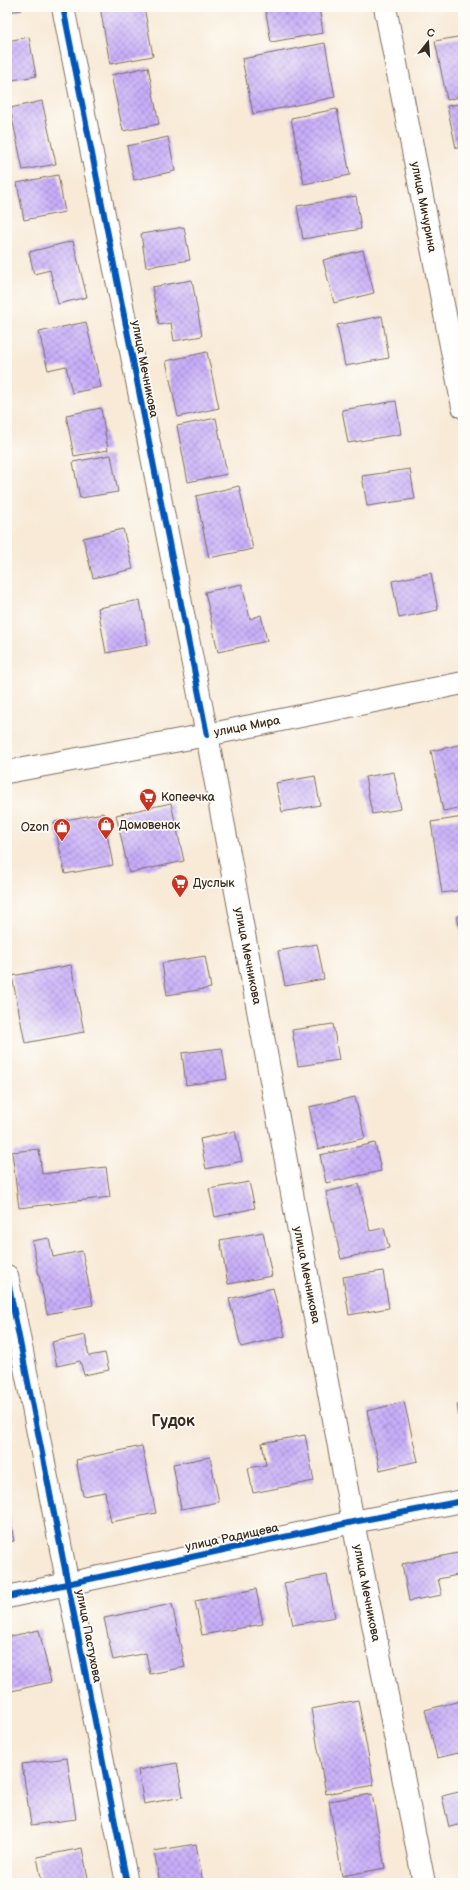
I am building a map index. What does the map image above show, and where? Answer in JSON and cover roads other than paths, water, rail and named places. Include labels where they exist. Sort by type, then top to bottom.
[{"type":"street","name":"улица Мечникова","points":[[63,7],[207,734],[353,1522],[424,1883]]},
{"type":"street","name":"улица Мичурина","points":[[385,7],[463,407]]},
{"type":"street","name":"улица Мира","points":[[7,772],[463,683]]},
{"type":"street","name":"улица Пастухова","points":[[7,1276],[127,1883]]},
{"type":"street","name":"улица Радищева","points":[[7,1597],[353,1522],[463,1501]]},
{"type":"place","name":"Копеечка","points":[[148,812]]},
{"type":"place","name":"Домовенок","points":[[106,840]]},
{"type":"place","name":"Ozon","points":[[62,842]]},
{"type":"place","name":"Дуслык","points":[[180,898]]},
{"type":"district","name":"Гудок","points":[[173,1420]]}]
